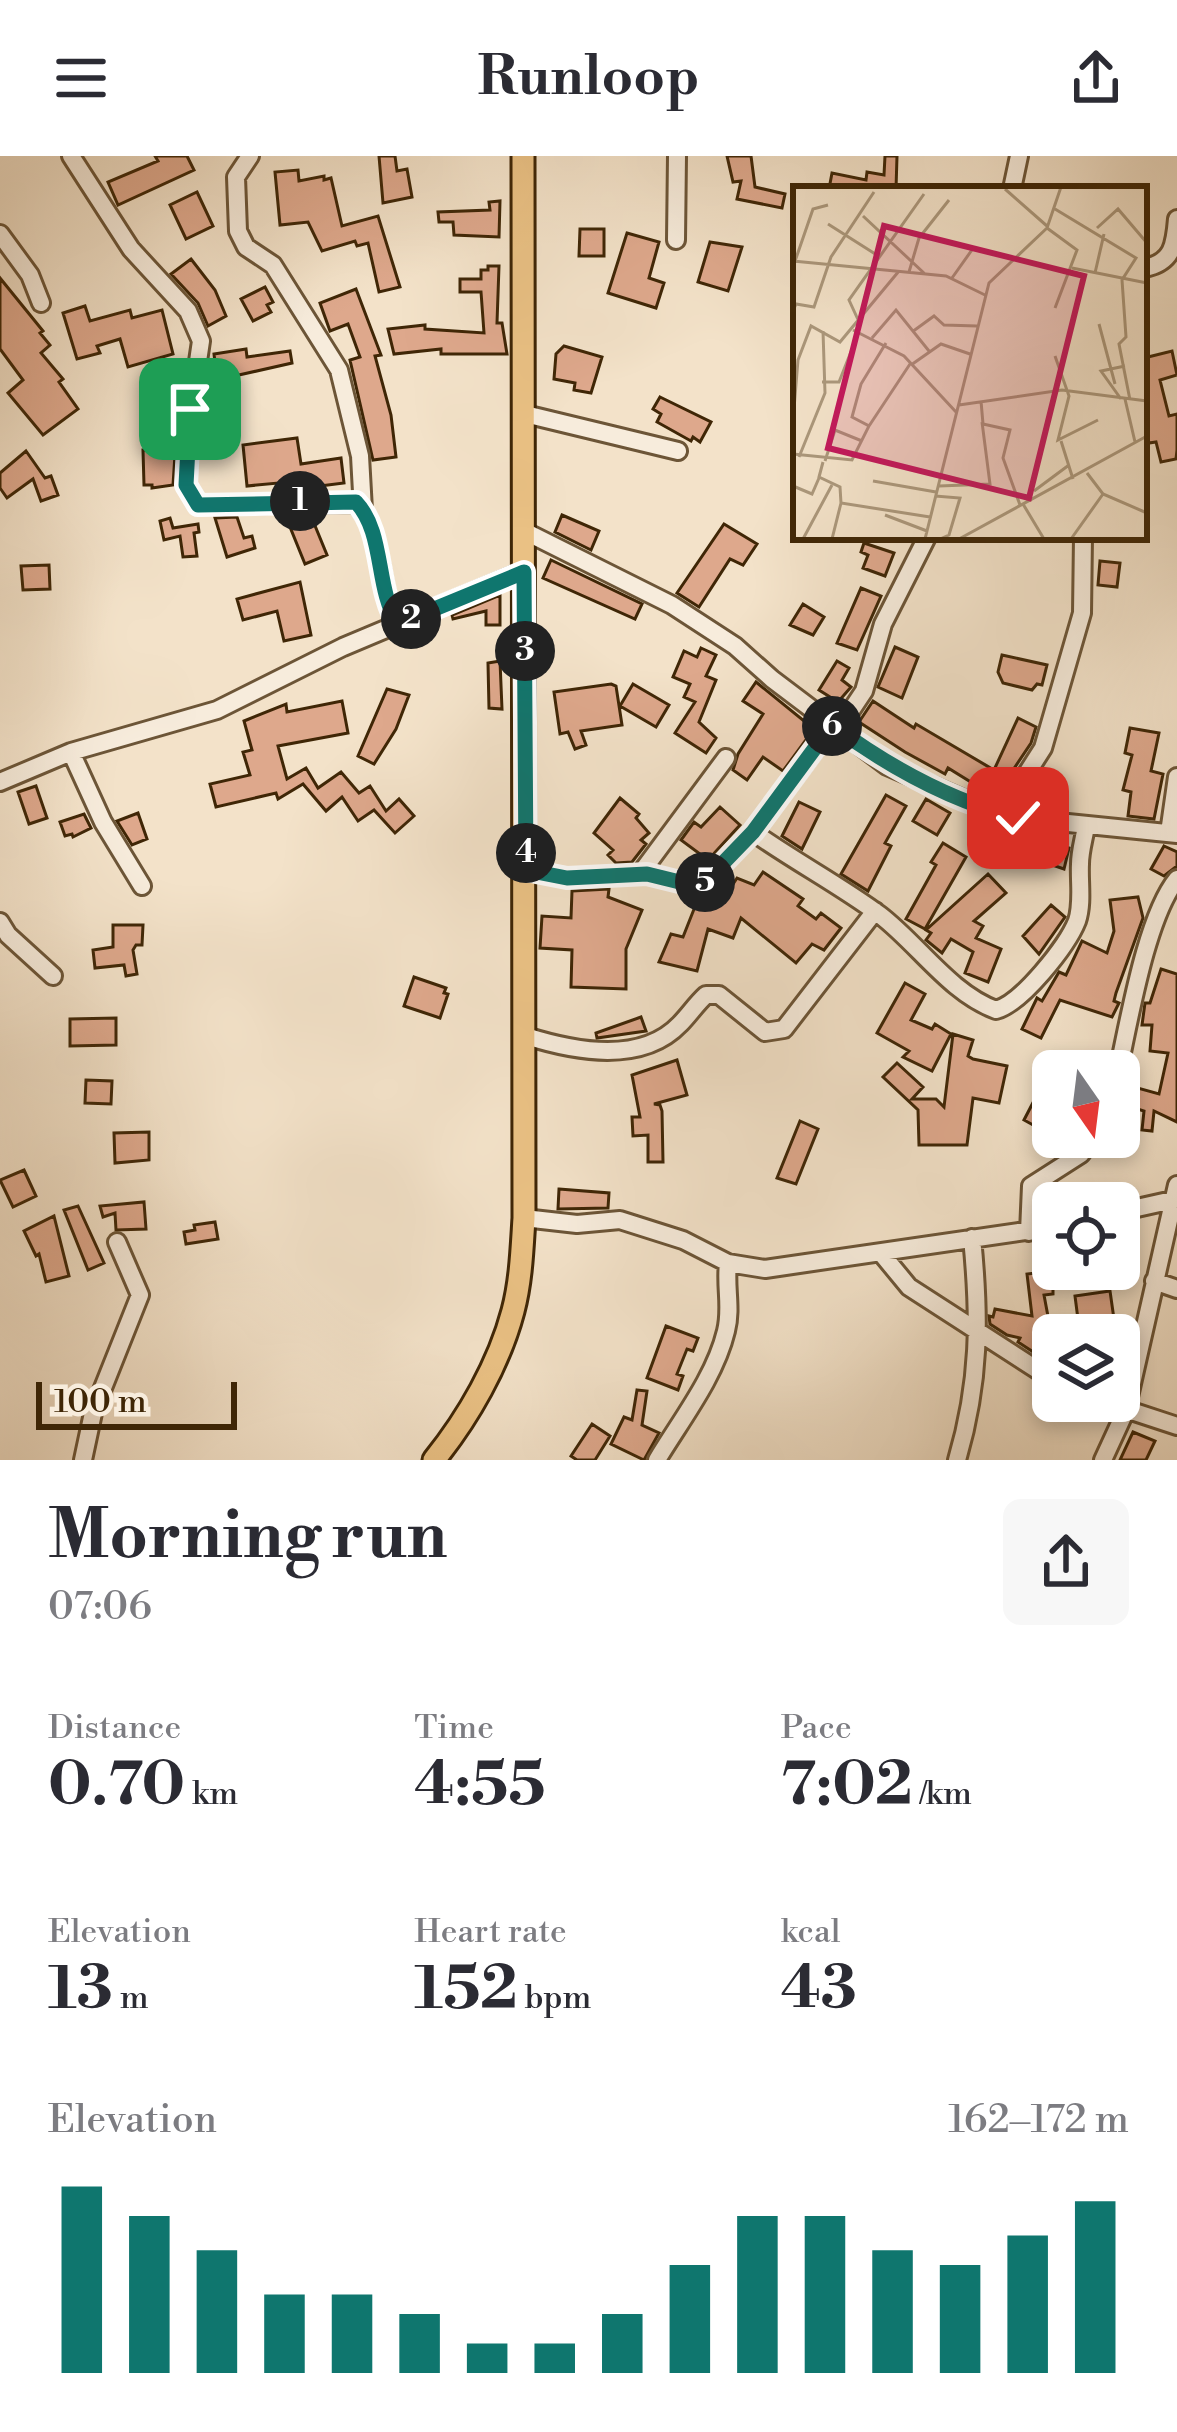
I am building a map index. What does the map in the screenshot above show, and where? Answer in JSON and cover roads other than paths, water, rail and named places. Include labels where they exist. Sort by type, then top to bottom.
[{"type":"main road","points":[[434,1460],[470,1406],[503,1342],[518,1291],[524,1218],[523,156]]},
{"type":"street","points":[[71,156],[130,249],[188,311],[201,341],[190,409],[186,485],[198,505],[216,508],[345,500],[363,510]]},
{"type":"street","points":[[250,156],[236,177],[238,231],[246,247],[273,265],[339,370],[360,456],[363,510],[387,604],[398,624]]},
{"type":"street","points":[[676,240],[677,156]]},
{"type":"street","points":[[1013,186],[1019,156]]},
{"type":"street","points":[[1147,267],[1166,260],[1175,246],[1177,219]]},
{"type":"street","points":[[0,234],[30,275],[41,303]]},
{"type":"street","points":[[525,414],[678,451]]},
{"type":"street","points":[[524,531],[672,604],[735,646],[887,766],[1001,814],[1173,834],[1177,777]]},
{"type":"street","points":[[526,870],[567,878],[640,874],[700,887],[753,832],[864,692],[883,624],[925,540]]},
{"type":"street","points":[[1001,814],[1043,748],[1082,613],[1084,540]]},
{"type":"street","points":[[0,782],[71,752],[217,710],[398,624],[524,572]]},
{"type":"street","points":[[71,752],[103,822],[142,886]]},
{"type":"street","points":[[640,874],[726,758]]},
{"type":"street","points":[[753,832],[875,911],[917,945],[958,990],[996,1010],[1024,994],[1076,925],[1086,826]]},
{"type":"street","points":[[1123,1050],[1141,974],[1175,883]]},
{"type":"street","points":[[526,1036],[572,1051],[605,1053],[653,1041],[678,1027],[706,995],[719,995],[765,1032],[775,1033],[784,1029],[875,911]]},
{"type":"street","points":[[0,922],[53,976]]},
{"type":"street","points":[[1029,1232],[1031,1186],[1075,1158]]},
{"type":"street","points":[[1140,1205],[1176,1194]]},
{"type":"street","points":[[1140,1346],[1176,1194]]},
{"type":"street","points":[[524,1218],[577,1224],[620,1220],[683,1240],[728,1263],[766,1269],[1032,1231]]},
{"type":"street","points":[[957,1460],[973,1395],[978,1332],[972,1238]]},
{"type":"street","points":[[83,1460],[93,1413],[140,1294],[117,1242]]},
{"type":"street","points":[[881,1253],[909,1287],[1032,1367]]},
{"type":"street","points":[[656,1460],[726,1334],[728,1263]]},
{"type":"street","points":[[1154,1281],[1177,1289]]},
{"type":"street","points":[[1140,1415],[1177,1426]]},
{"type":"street","points":[[1102,1460],[1121,1422]]}]
